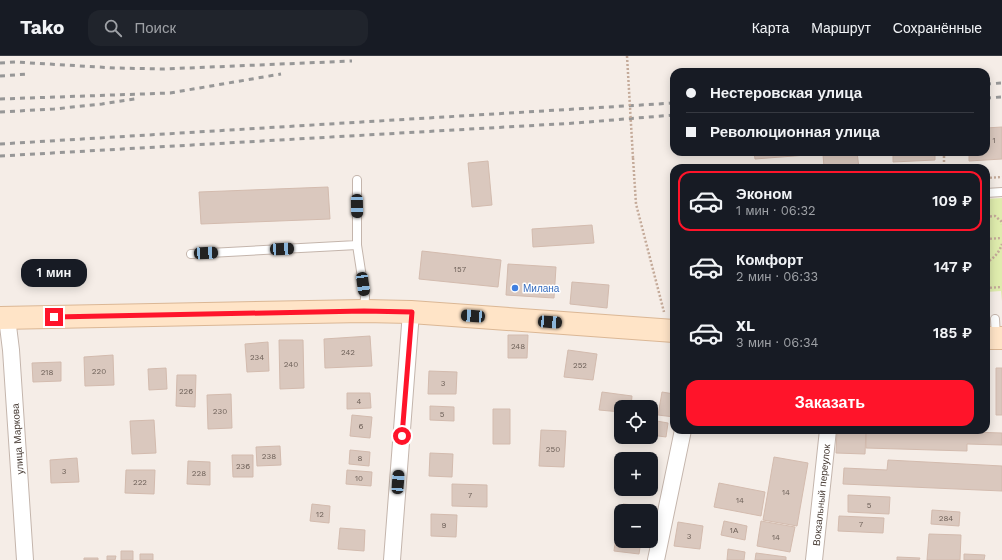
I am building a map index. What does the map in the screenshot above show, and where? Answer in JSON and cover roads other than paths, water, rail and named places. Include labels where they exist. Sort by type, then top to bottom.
[{"type":"main road","points":[[4,318],[364,311],[670,324]]},
{"type":"street","points":[[392,560],[412,312]]},
{"type":"street","name":"улица Маркова","points":[[4,318],[11,350],[25,560]]},
{"type":"street","points":[[656,560],[682,434]]},
{"type":"street","name":"Вокзальный переулок","points":[[814,560],[828,434]]},
{"type":"lane","points":[[357,180],[357,246],[365,297],[364,311]]},
{"type":"lane","points":[[990,193],[1002,192]]},
{"type":"lane","points":[[191,254],[357,246]]},
{"type":"railway","points":[[0,63],[15,62],[115,68],[164,69],[352,61]]},
{"type":"railway","points":[[0,76],[28,74]]},
{"type":"railway","points":[[0,99],[170,93],[281,74]]},
{"type":"railway","points":[[990,84],[1002,83]]},
{"type":"railway","points":[[990,98],[1002,97]]},
{"type":"railway","points":[[0,112],[54,109],[135,99]]},
{"type":"railway","points":[[0,144],[670,103]]},
{"type":"railway","points":[[0,156],[576,123],[670,115]]},
{"type":"place","name":"Милана","points":[[515,288]]}]
